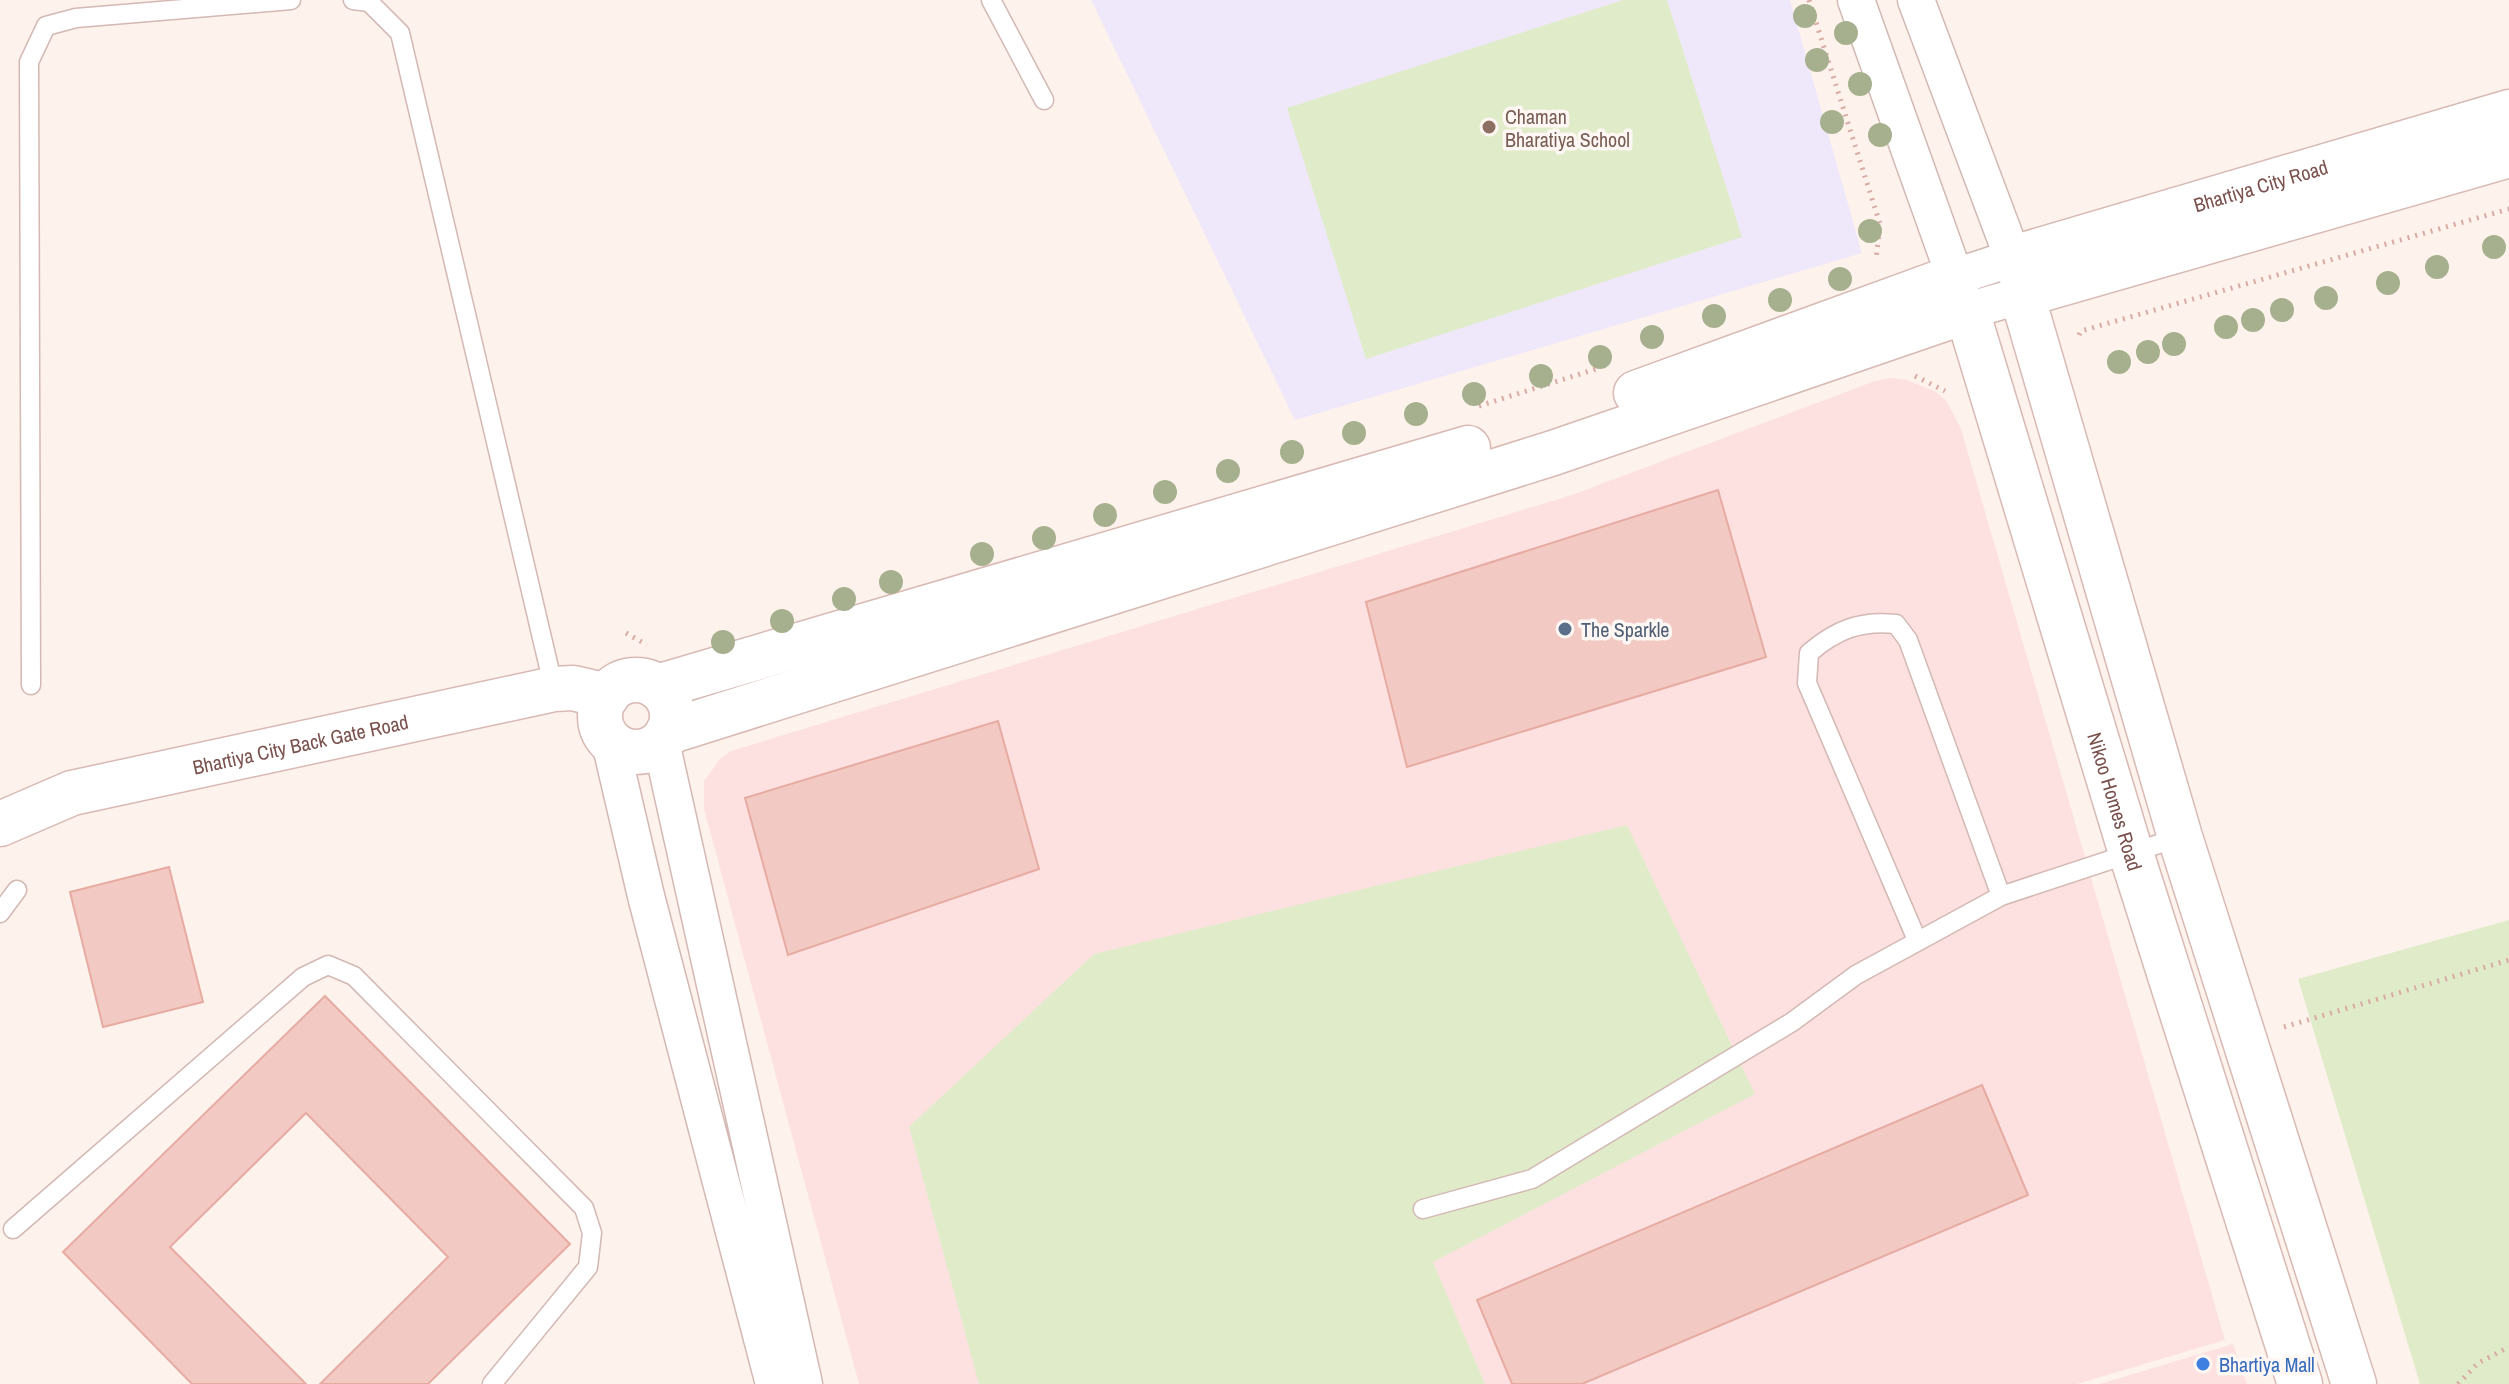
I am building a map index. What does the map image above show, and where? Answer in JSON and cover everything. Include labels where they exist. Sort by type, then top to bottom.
[{"type":"street","points":[[1856,0],[1960,295]]},
{"type":"street","points":[[1916,0],[2017,277],[2180,837],[2354,1384]]},
{"type":"street","name":"Bhartiya City Road","points":[[2017,277],[2509,112]]},
{"type":"street","name":"Bhartiya City Road","points":[[2017,277],[2509,155]]},
{"type":"street","points":[[774,1384],[646,896],[610,742],[600,723],[607,696],[622,683],[655,668],[1541,427],[2017,277]]},
{"type":"street","points":[[610,742],[619,748],[641,752],[664,737],[1553,453],[1960,295]]},
{"type":"street","name":"Nikoo Homes Road","points":[[1960,295],[2131,853],[2300,1384]]},
{"type":"street","points":[[655,668],[671,708],[664,737],[804,1384]]},
{"type":"street","name":"Bhartiya City Back Gate Road","points":[[0,824],[72,793],[554,689],[573,688],[607,696]]},
{"type":"lane","points":[[31,685],[29,62],[46,26],[76,18],[291,0]]},
{"type":"lane","points":[[353,0],[369,2],[400,33],[554,689]]},
{"type":"lane","points":[[991,0],[1044,100]]},
{"type":"lane","points":[[1917,940],[1807,683],[1809,653],[1826,638],[1869,621],[1896,624],[1908,640],[2001,896]]},
{"type":"lane","points":[[1423,1209],[1532,1179],[1792,1022],[1856,975],[2001,896],[2180,837]]},
{"type":"lane","points":[[0,913],[17,890]]},
{"type":"lane","points":[[13,1229],[303,977],[328,965],[354,976],[584,1208],[592,1233],[588,1267],[492,1384]]},
{"type":"path","points":[[1809,0],[1880,224],[1879,249],[1868,271]]},
{"type":"path","points":[[2075,343],[2081,331],[2509,209]]},
{"type":"path","points":[[1472,409],[1608,365]]},
{"type":"path","points":[[1901,370],[1945,390],[1957,401]]},
{"type":"path","points":[[626,633],[655,668]]},
{"type":"path","points":[[2270,1031],[2509,960]]},
{"type":"path","points":[[2458,1384],[2478,1363],[2509,1347]]},
{"type":"shaded area","name":"Chaman Bharatiya School","points":[[1091,0],[1790,0],[1862,253],[1295,420]]},
{"type":"shaded area","points":[[1891,378],[1907,380],[1936,392],[1947,402],[1961,429],[2225,1340],[2077,1384],[859,1384],[704,809],[704,781],[720,759],[731,751],[1572,495],[1875,381]]},
{"type":"shaded area","name":"Bhartiya Mall","points":[[2233,1344],[2247,1384],[2100,1384]]},
{"type":"green space","points":[[1623,0],[1667,0],[1742,237],[1366,359],[1287,108]]},
{"type":"green space","points":[[1627,825],[1755,1094],[1433,1262],[1485,1384],[979,1384],[909,1127],[1094,954]]},
{"type":"green space","points":[[2509,920],[2509,1384],[2420,1384],[2298,979]]},
{"type":"building","name":"The Sparkle","points":[[1718,490],[1766,657],[1407,767],[1366,602]]},
{"type":"building","points":[[998,721],[1039,869],[788,955],[745,798]]},
{"type":"building","points":[[169,867],[203,1002],[103,1027],[70,892]]},
{"type":"building","points":[[325,996],[570,1244],[428,1384],[320,1384],[448,1257],[306,1113],[170,1247],[306,1384],[192,1384],[63,1252]]},
{"type":"building","points":[[1982,1085],[2028,1195],[1582,1384],[1512,1384],[1477,1300]]},
{"type":"place","name":"Chaman Bharatiya School","points":[[1489,127]]},
{"type":"place","name":"The Sparkle","points":[[1565,629]]},
{"type":"place","name":"Bhartiya Mall","points":[[2203,1364]]}]
